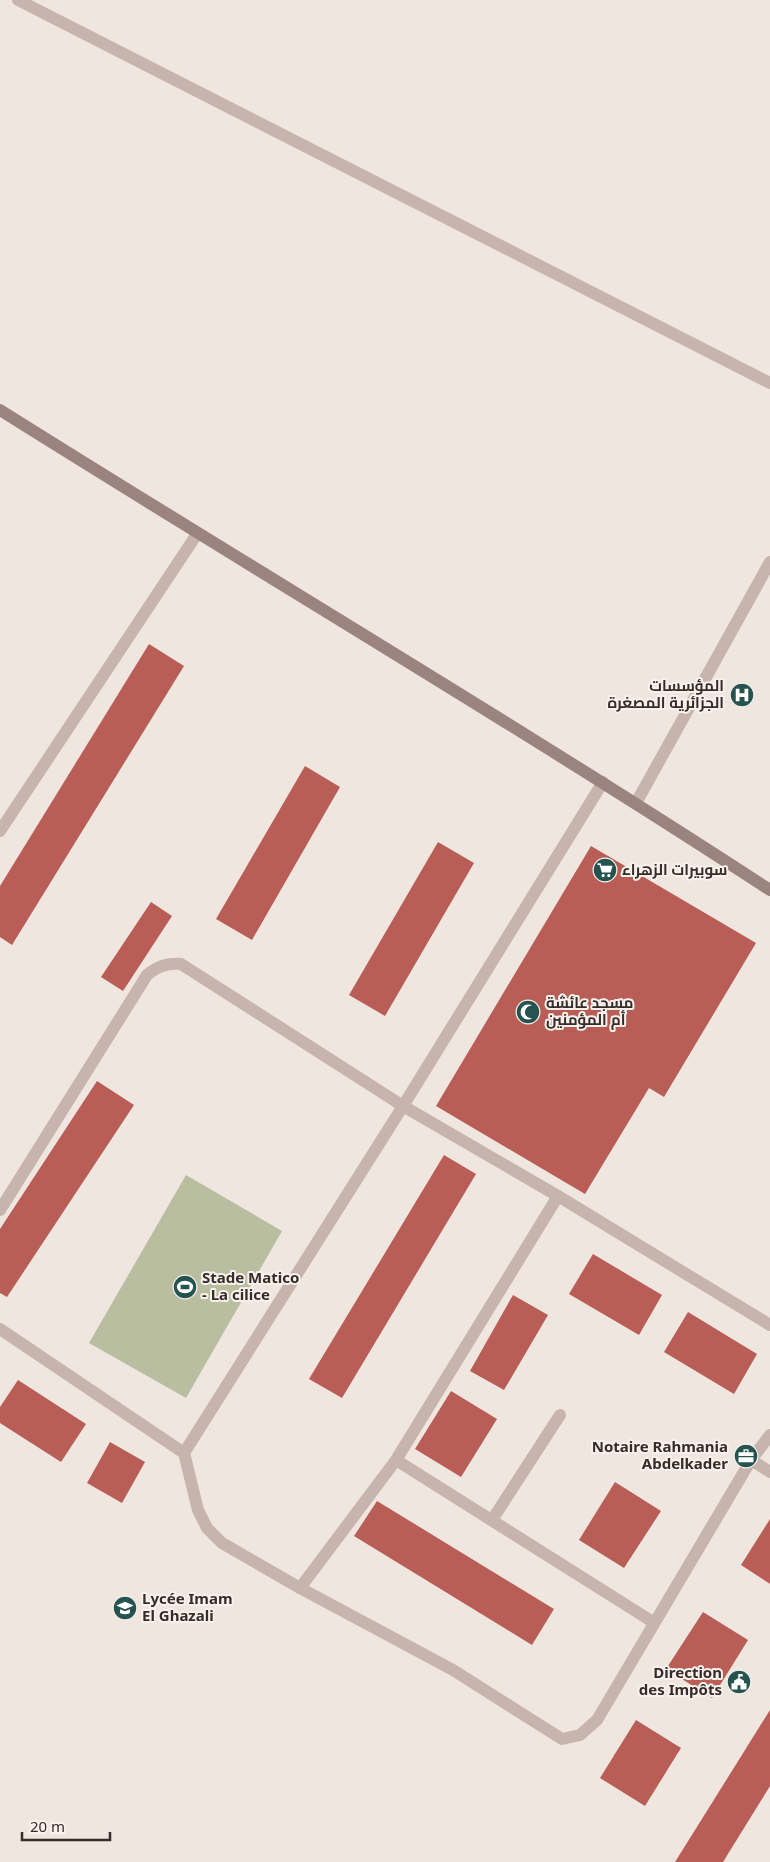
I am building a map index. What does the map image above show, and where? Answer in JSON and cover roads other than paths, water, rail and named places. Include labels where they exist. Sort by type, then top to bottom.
[{"type":"main road","points":[[0,410],[197,534],[603,782],[770,890]]},
{"type":"street","points":[[18,0],[770,383]]},
{"type":"street","points":[[0,831],[197,534]]},
{"type":"street","points":[[636,803],[770,562]]},
{"type":"street","points":[[184,1453],[403,1106],[603,782]]},
{"type":"street","points":[[0,1210],[148,975],[158,967],[181,964],[403,1106],[558,1196],[770,1325]]},
{"type":"street","points":[[300,1588],[396,1460],[558,1196]]},
{"type":"street","points":[[0,1329],[184,1453],[198,1510],[207,1528],[222,1543],[300,1588],[452,1670],[562,1738],[580,1735],[597,1720],[751,1460],[770,1435]]},
{"type":"street","points":[[492,1520],[560,1415]]},
{"type":"street","points":[[396,1460],[654,1622]]},
{"type":"street","points":[[751,1460],[770,1472]]},
{"type":"place","name":"المؤسسات الجزائرية المصغرة","points":[[742,695]]},
{"type":"place","name":"سوبيرات الزهراء","points":[[605,870]]},
{"type":"place","name":"مسجد عائشة أم المؤمنين","points":[[528,1012]]},
{"type":"place","name":"Stade Matico - La cilice","points":[[185,1287]]},
{"type":"place","name":"Notaire Rahmania Abdelkader","points":[[746,1456]]},
{"type":"place","name":"Lycée Imam El Ghazali","points":[[125,1608]]},
{"type":"place","name":"Direction des Impôts","points":[[739,1682]]}]
